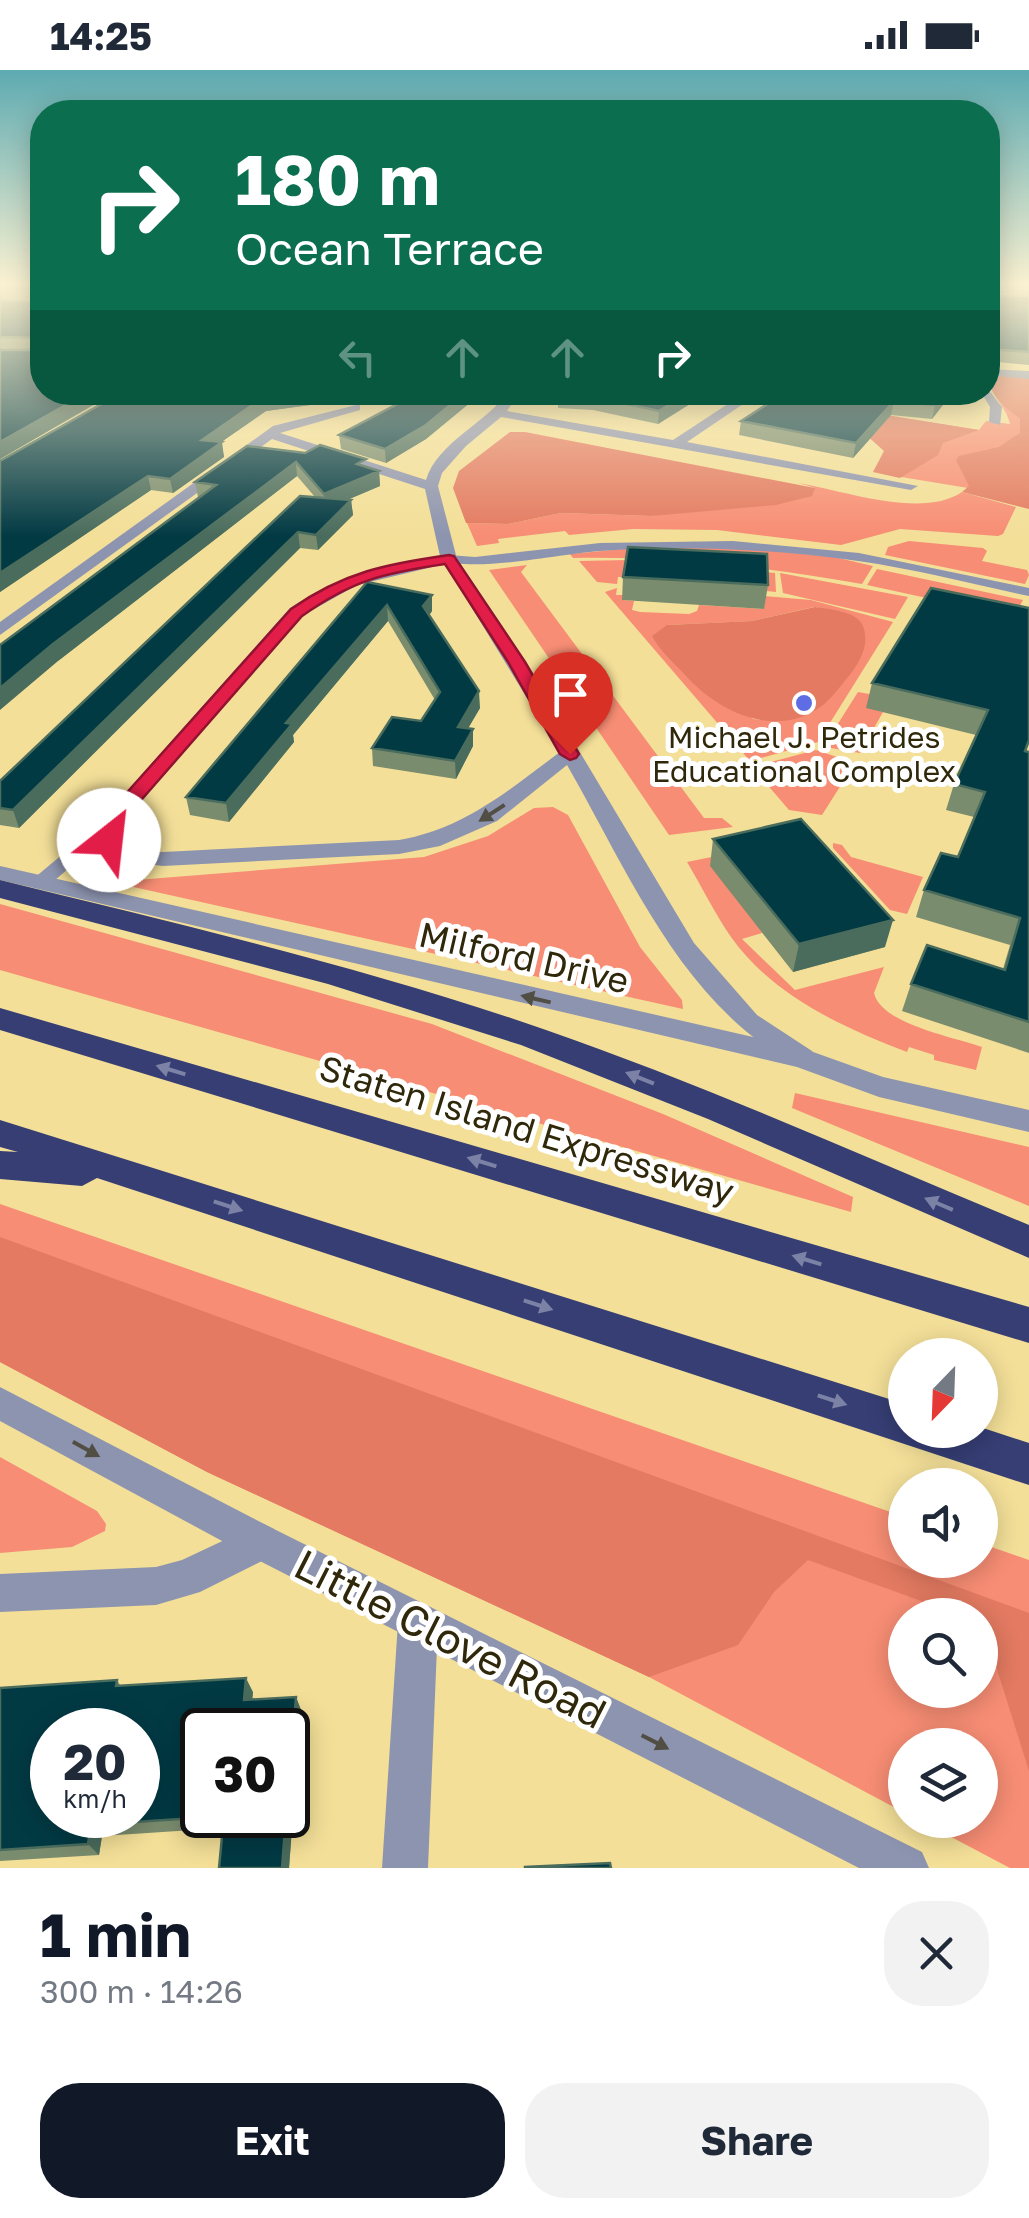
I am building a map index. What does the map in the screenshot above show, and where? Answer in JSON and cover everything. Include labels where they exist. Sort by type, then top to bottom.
[{"type":"highway","points":[[0,890],[258,956],[530,1036],[648,1081],[1029,1242]]},
{"type":"highway","name":"Staten Island Expressway","points":[[0,1018],[1029,1325]]},
{"type":"highway","points":[[0,1133],[888,1419]]},
{"type":"highway","points":[[0,1165],[136,1176]]},
{"type":"highway","points":[[980,1448],[1029,1464]]},
{"type":"street","points":[[1000,373],[1029,375]]},
{"type":"street","points":[[504,405],[443,460],[431,486],[449,559],[516,662],[673,930],[748,1022],[802,1058]]},
{"type":"street","points":[[674,444],[735,405]]},
{"type":"street","points":[[995,405],[995,422]]},
{"type":"street","points":[[0,630],[272,434],[294,422],[356,407]]},
{"type":"street","points":[[498,413],[911,486]]},
{"type":"street","points":[[272,434],[431,486]]},
{"type":"street","points":[[449,559],[360,575],[296,612],[113,820],[111,845],[130,856],[152,859],[399,847],[476,824],[570,754]]},
{"type":"street","name":"Milford Drive","points":[[0,873],[802,1058],[879,1087],[1029,1121]]},
{"type":"street","name":"Little Clove Road","points":[[0,1402],[261,1542],[906,1868]]},
{"type":"street","points":[[0,1592],[156,1586],[186,1578],[261,1542]]},
{"type":"street","points":[[405,1868],[418,1622]]},
{"type":"lane","points":[[449,559],[476,561],[667,544],[788,548],[860,558],[1029,592]]},
{"type":"lane","points":[[40,883],[113,820]]},
{"type":"shaded area","points":[[1000,375],[1029,376],[1029,498],[883,474],[908,419],[979,430],[986,421],[1010,424],[1000,402]]},
{"type":"shaded area","points":[[1000,375],[1029,376],[1029,509],[962,492],[969,486],[956,460],[959,456],[999,447],[1020,433],[1020,418],[1000,401]]},
{"type":"shaded area","points":[[868,412],[979,430],[943,443],[938,455],[900,478],[873,472],[884,451],[865,434]]},
{"type":"shaded area","points":[[510,432],[815,488],[812,496],[776,505],[651,516],[561,513],[508,524],[466,523],[453,488],[459,471]]},
{"type":"shaded area","points":[[799,483],[905,503],[945,500],[962,492],[1016,507],[1003,534],[998,536],[900,529],[841,545],[717,530],[633,529],[569,535],[565,531],[498,539],[499,543],[477,546],[467,523],[508,524],[561,513],[651,516],[815,488]]},
{"type":"shaded area","points":[[909,541],[983,548],[987,551],[982,561],[1027,570],[1029,575],[1025,584],[885,555],[888,547]]},
{"type":"shaded area","points":[[734,547],[834,557],[873,566],[862,584],[718,564],[573,558],[570,554],[624,549]]},
{"type":"shaded area","points":[[629,560],[775,573],[776,592],[625,577],[618,577],[617,584],[597,582],[579,561]]},
{"type":"shaded area","points":[[527,565],[521,572],[704,818],[722,818],[733,827],[669,835],[489,570]]},
{"type":"shaded area","points":[[877,569],[1023,600],[1014,617],[867,585]]},
{"type":"shaded area","points":[[780,573],[908,597],[895,619],[783,593]]},
{"type":"shaded area","points":[[617,588],[616,595],[634,601],[632,610],[640,612],[689,614],[697,611],[699,605],[764,609],[764,596],[811,600],[893,622],[818,742],[750,761],[605,592]],"holes":[[[814,607],[842,612],[862,625],[859,657],[837,688],[818,706],[784,719],[753,719],[667,625],[752,621]]]},
{"type":"shaded area","points":[[815,607],[855,617],[863,626],[865,646],[853,671],[827,702],[806,715],[787,720],[751,718],[716,701],[687,677],[652,636],[667,625],[752,621]]},
{"type":"shaded area","points":[[858,692],[875,695],[867,707],[883,712],[860,753],[831,748],[827,741]]},
{"type":"shaded area","points":[[816,750],[855,763],[822,815],[789,810],[752,767]]},
{"type":"shaded area","points":[[553,807],[568,815],[640,947],[682,1000],[683,1009],[111,882],[424,857],[488,836],[534,808]]},
{"type":"shaded area","points":[[833,843],[842,845],[851,857],[923,877],[907,914],[890,910],[833,848]]},
{"type":"shaded area","points":[[736,852],[762,933],[742,939],[795,990],[884,967],[874,993],[880,1004],[904,1021],[982,1047],[976,1070],[934,1060],[934,1055],[909,1047],[907,1052],[858,1032],[810,1007],[767,976],[731,937],[687,862]]},
{"type":"shaded area","points":[[0,904],[432,1024],[663,1114],[853,1197],[851,1212],[0,970]]},
{"type":"shaded area","points":[[795,1093],[1029,1147],[1029,1206],[792,1108]]},
{"type":"shaded area","points":[[0,1204],[888,1511],[888,1578],[998,1578],[998,1549],[1029,1560],[1029,1868],[1010,1868],[953,1838],[998,1838],[998,1728],[888,1728],[888,1804],[649,1677],[207,1472],[0,1362]]},
{"type":"shaded area","points":[[0,1237],[888,1561],[888,1578],[933,1578],[988,1598],[913,1598],[808,1560],[774,1592],[738,1645],[649,1677],[207,1472],[0,1362]]},
{"type":"shaded area","points":[[0,1457],[97,1511],[106,1524],[105,1531],[72,1547],[0,1553]]},
{"type":"shaded area","points":[[998,1602],[1029,1613],[1029,1771],[998,1672]]},
{"type":"building","points":[[0,368],[30,368],[30,405],[66,405],[0,442]]},
{"type":"building","points":[[100,405],[252,405],[202,440],[222,442],[170,479],[148,476],[0,573],[0,461]]},
{"type":"building","points":[[396,405],[450,405],[426,425],[385,449],[339,435]]},
{"type":"building","points":[[631,405],[668,405],[659,411]]},
{"type":"building","points":[[766,405],[890,405],[856,443],[741,421]]},
{"type":"building","points":[[320,445],[366,459],[357,464],[379,471],[324,494],[296,462],[0,688],[0,645],[216,485],[195,482],[247,446],[305,453]]},
{"type":"building","points":[[300,496],[351,500],[316,535],[298,532],[13,810],[0,808],[0,781]]},
{"type":"building","points":[[628,547],[767,554],[768,585],[623,577]]},
{"type":"building","points":[[367,582],[432,595],[423,606],[479,691],[458,727],[473,729],[455,761],[372,748],[392,717],[421,721],[440,692],[387,605],[286,723],[292,724],[226,803],[186,797]]},
{"type":"building","points":[[931,588],[1029,608],[1029,740],[1025,751],[1029,752],[1029,1022],[911,984],[927,945],[1005,970],[1020,918],[924,890],[941,853],[958,857],[985,792],[954,784],[988,710],[872,683]]},
{"type":"building","points":[[801,819],[893,920],[799,944],[713,839]]},
{"type":"building","points":[[246,1678],[244,1700],[296,1697],[295,1708],[180,1708],[180,1819],[160,1820],[160,1708],[30,1708],[30,1838],[89,1838],[88,1844],[0,1850],[0,1688],[117,1680],[116,1686]]},
{"type":"building","points":[[222,1838],[284,1838],[282,1868],[219,1868]]},
{"type":"building","points":[[610,1863],[611,1868],[525,1868],[525,1867]]},
{"type":"place","name":"Michael J. Petrides Educational Complex","points":[[804,703]]},
{"type":"route","points":[[109,840],[113,820],[296,612],[360,575],[407,566],[449,559],[570,754]]}]
